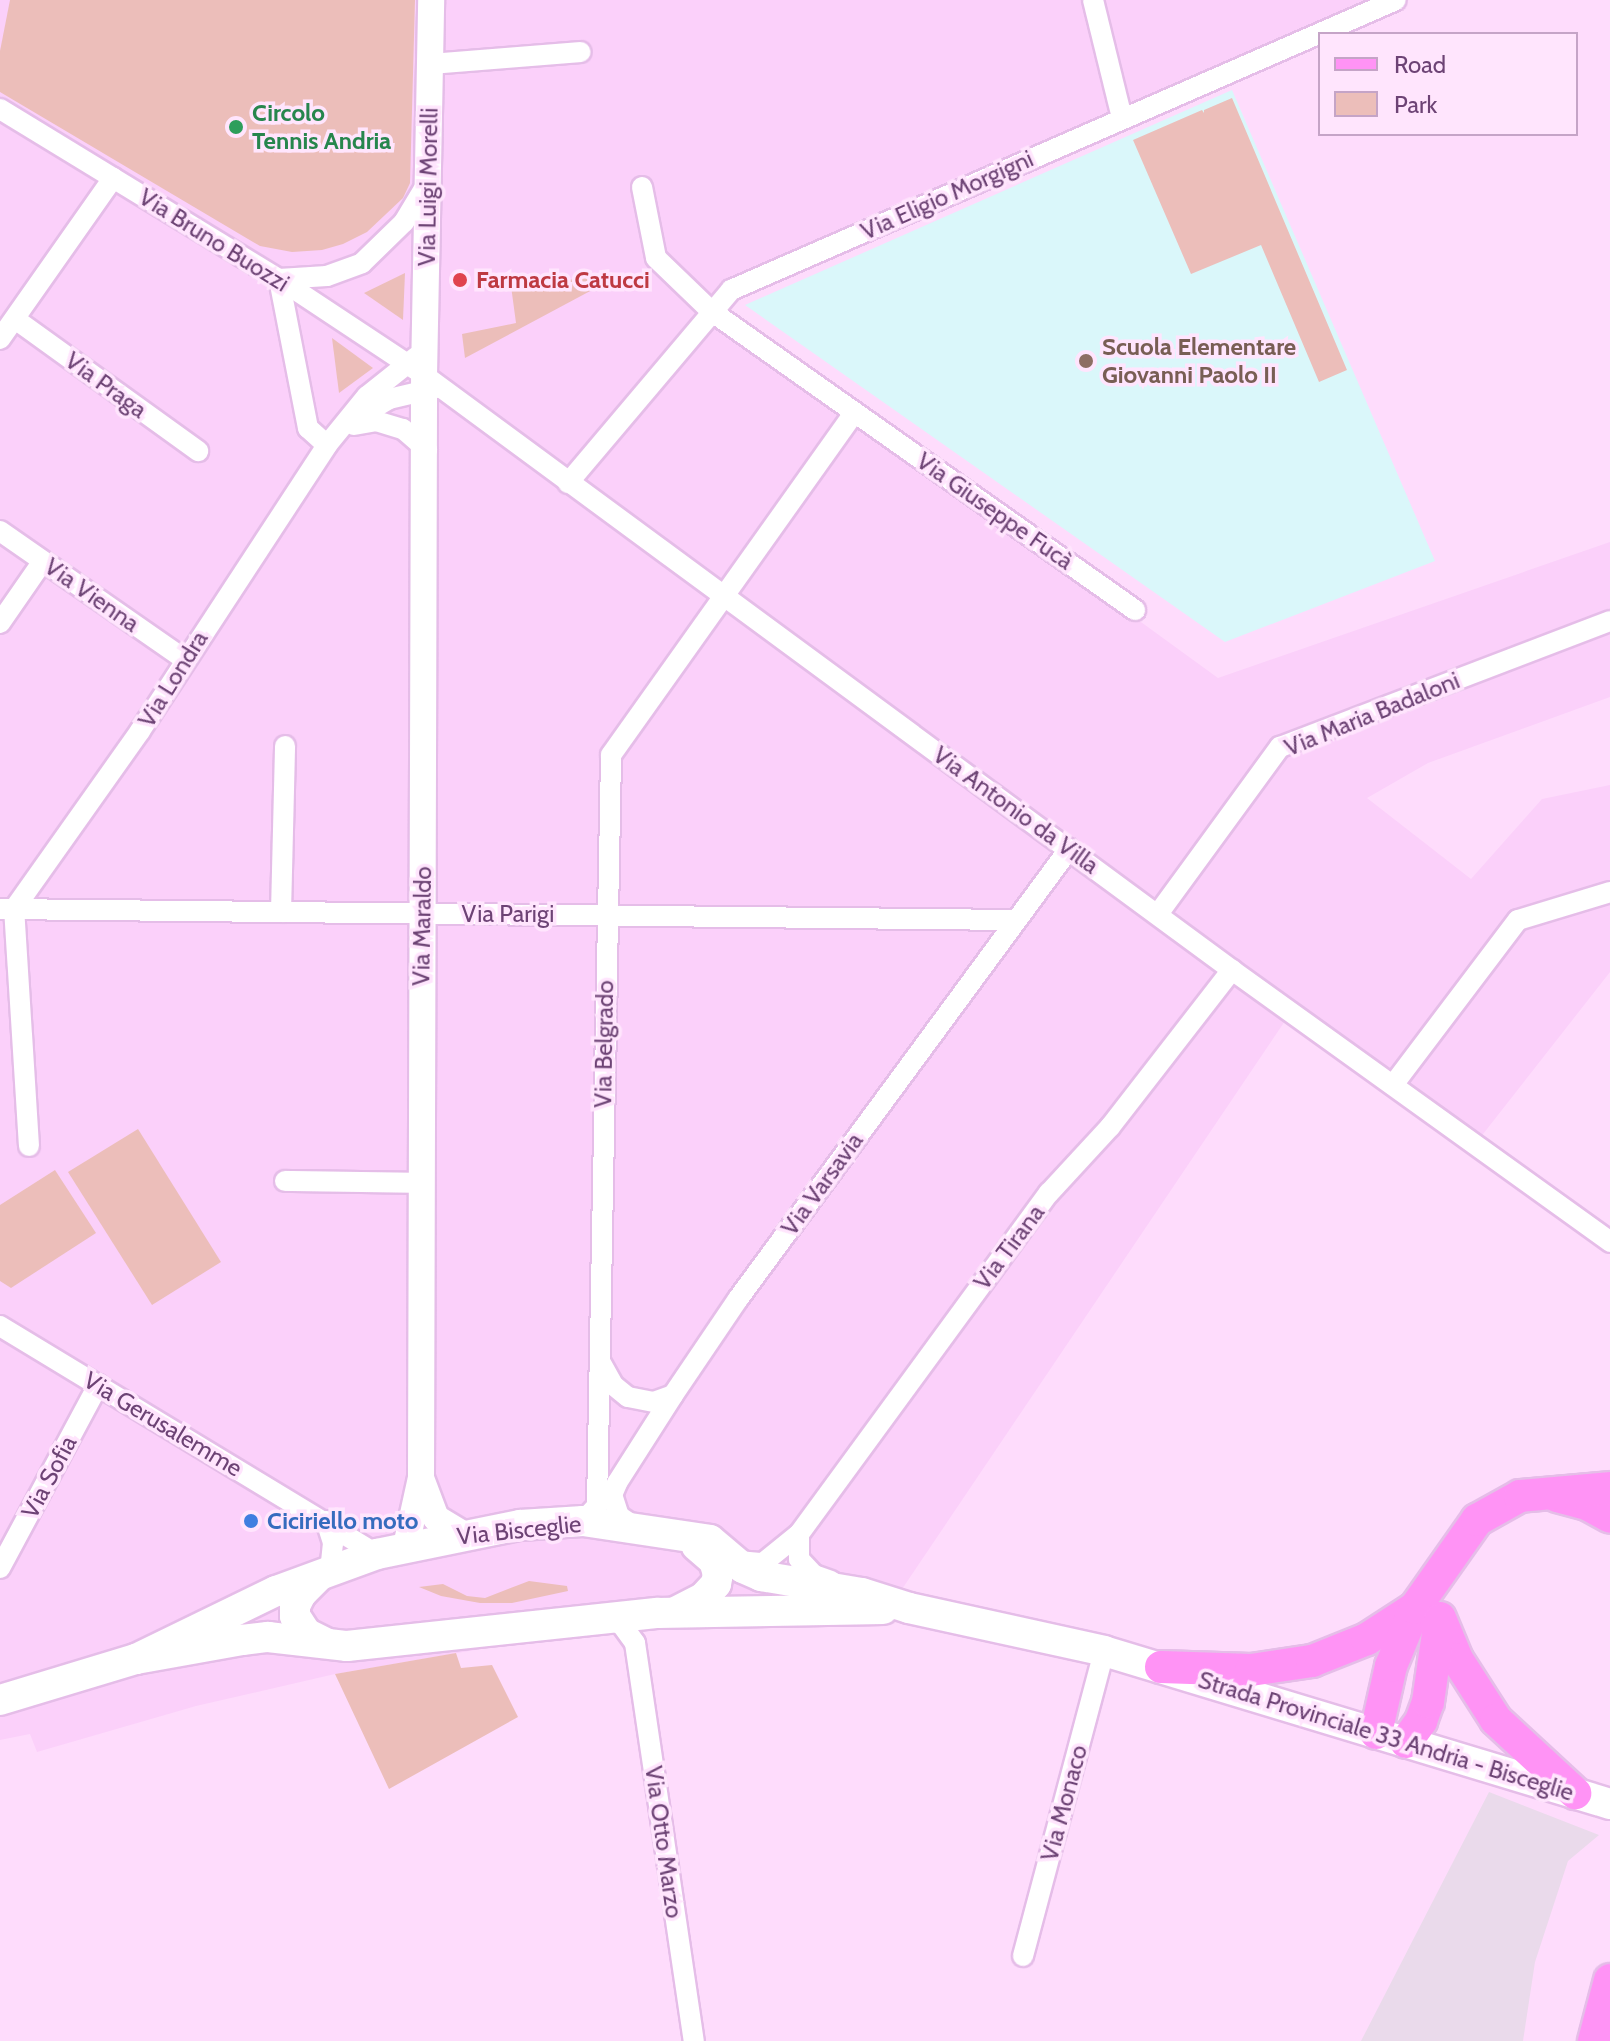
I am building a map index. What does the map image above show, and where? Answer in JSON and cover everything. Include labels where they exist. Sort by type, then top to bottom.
[{"type":"main road","points":[[1406,1742],[1421,1721],[1428,1702],[1428,1613],[1440,1574],[1477,1520],[1503,1503],[1538,1493],[1610,1488]]},
{"type":"main road","points":[[1538,1493],[1587,1504],[1610,1517]]},
{"type":"main road","name":"Via Bisceglie","points":[[136,1659],[233,1610],[392,1550],[520,1525],[583,1521],[634,1526],[710,1540],[732,1560],[761,1576],[862,1593],[909,1608],[1104,1651],[1161,1667]]},
{"type":"main road","points":[[666,1613],[711,1592],[718,1574],[714,1561],[704,1550],[674,1533]]},
{"type":"main road","points":[[325,1574],[301,1594],[295,1606],[295,1616],[306,1633],[331,1645]]},
{"type":"main road","name":"Via Bisceglie","points":[[0,1700],[136,1659],[268,1637],[331,1645],[666,1613],[909,1608]]},
{"type":"main road","points":[[1161,1667],[1251,1670],[1312,1661],[1428,1613]]},
{"type":"main road","points":[[1376,1733],[1391,1666],[1428,1613]]},
{"type":"main road","points":[[1428,1613],[1496,1720],[1575,1793]]},
{"type":"main road","name":"Strada Provinciale 33 Andria - Bisceglie","points":[[1161,1667],[1610,1804]]},
{"type":"main road","points":[[1594,2041],[1610,1980]]},
{"type":"street","name":"Via Luigi Morelli","points":[[425,373],[431,0]]},
{"type":"street","points":[[1093,0],[1122,118]]},
{"type":"street","name":"Via Eligio Morgigni","points":[[1322,32],[1396,0]]},
{"type":"street","name":"Via Eligio Morgigni","points":[[568,483],[731,290],[1318,34]]},
{"type":"street","points":[[431,64],[581,52]]},
{"type":"street","name":"Via Bruno Buozzi","points":[[0,109],[279,279],[425,373]]},
{"type":"street","points":[[0,339],[113,178]]},
{"type":"street","points":[[327,445],[308,428],[279,279],[327,276],[362,263],[404,222],[428,182]]},
{"type":"street","name":"Via Giuseppe Fucà","points":[[642,187],[656,258],[711,311],[1135,610]]},
{"type":"street","name":"Via Praga","points":[[15,319],[198,451]]},
{"type":"street","points":[[342,428],[425,373]]},
{"type":"street","points":[[342,428],[367,396],[425,373]]},
{"type":"street","name":"Via Maraldo","points":[[425,373],[421,1478],[436,1518],[463,1534]]},
{"type":"street","name":"Via Antonio da Villa","points":[[425,373],[568,483],[1232,970],[1610,1242]]},
{"type":"street","points":[[723,596],[854,413]]},
{"type":"street","points":[[342,428],[376,421],[403,429],[427,450]]},
{"type":"street","name":"Via Londra","points":[[7,909],[140,731],[184,659],[327,445],[342,428]]},
{"type":"street","name":"Via Vienna","points":[[0,531],[184,659]]},
{"type":"street","points":[[0,623],[43,561]]},
{"type":"street","name":"Via Belgrado","points":[[583,1521],[597,1506],[611,755],[723,596]]},
{"type":"street","name":"Via Maria Badaloni","points":[[1158,914],[1280,747],[1610,621]]},
{"type":"street","points":[[281,912],[285,746]]},
{"type":"street","name":"Via Varsavia","points":[[634,1526],[619,1516],[612,1495],[673,1395],[738,1299],[1069,849]]},
{"type":"street","points":[[1393,1085],[1518,920],[1610,892]]},
{"type":"street","points":[[7,909],[29,1146]]},
{"type":"street","name":"Via Parigi","points":[[7,909],[1016,920]]},
{"type":"street","name":"Via Tirana","points":[[732,1560],[763,1563],[799,1534],[1049,1193],[1110,1127],[1232,970]]},
{"type":"street","points":[[285,1181],[420,1183]]},
{"type":"street","name":"Via Gerusalemme","points":[[0,1326],[326,1521],[392,1550]]},
{"type":"street","points":[[599,1359],[613,1385],[628,1397],[654,1402],[673,1395]]},
{"type":"street","name":"Via Sofia","points":[[0,1568],[98,1385]]},
{"type":"street","name":"Via Maraldo","points":[[392,1550],[421,1478]]},
{"type":"street","points":[[325,1574],[333,1543],[326,1521]]},
{"type":"street","points":[[799,1534],[799,1559],[814,1575],[862,1593]]},
{"type":"street","points":[[608,1617],[622,1625],[635,1643],[666,1613]]},
{"type":"street","name":"Via Otto Marzo","points":[[635,1643],[694,2041]]},
{"type":"street","name":"Via Monaco","points":[[1023,1956],[1104,1651]]},
{"type":"shaded area","points":[[0,0],[1405,0],[1330,32],[1318,32],[1318,37],[700,302],[1218,678],[1610,542],[1610,697],[1428,763],[1367,798],[1471,879],[1542,799],[1610,785],[1610,972],[1476,1143],[1289,1015],[894,1601],[622,1625],[335,1674],[196,1706],[37,1752],[30,1734],[0,1740]]},
{"type":"shaded area","name":"Scuola Elementare Giovanni Paolo II","points":[[1232,90],[1435,561],[1225,642],[745,305]]},
{"type":"shaded area","points":[[1489,1792],[1599,1835],[1568,1861],[1535,1962],[1523,2041],[1361,2041]]},
{"type":"green space","name":"Circolo Tennis Andria","points":[[10,0],[415,0],[410,183],[403,198],[367,232],[343,244],[322,250],[292,252],[260,246],[0,92],[0,51]]},
{"type":"green space","points":[[1232,98],[1347,370],[1319,382],[1261,245],[1191,274],[1133,140],[1202,110],[1204,113],[1204,110]]},
{"type":"green space","points":[[405,273],[403,320],[364,293]]},
{"type":"green space","points":[[622,274],[465,358],[462,334],[516,323],[511,286]]},
{"type":"green space","points":[[332,338],[373,368],[339,393]]},
{"type":"green space","points":[[138,1129],[221,1262],[152,1305],[68,1172]]},
{"type":"green space","points":[[55,1170],[96,1233],[11,1288],[0,1281],[0,1205]]},
{"type":"green space","points":[[529,1581],[567,1586],[568,1591],[512,1603],[480,1603],[441,1596],[419,1587],[443,1584],[467,1596],[485,1598]]},
{"type":"green space","points":[[456,1653],[461,1668],[492,1665],[518,1717],[389,1789],[335,1674]]},
{"type":"place","name":"Circolo Tennis Andria","points":[[236,127]]},
{"type":"place","name":"Farmacia Catucci","points":[[460,280]]},
{"type":"place","name":"Scuola Elementare Giovanni Paolo II","points":[[1086,361]]},
{"type":"place","name":"Ciciriello moto","points":[[251,1521]]}]
